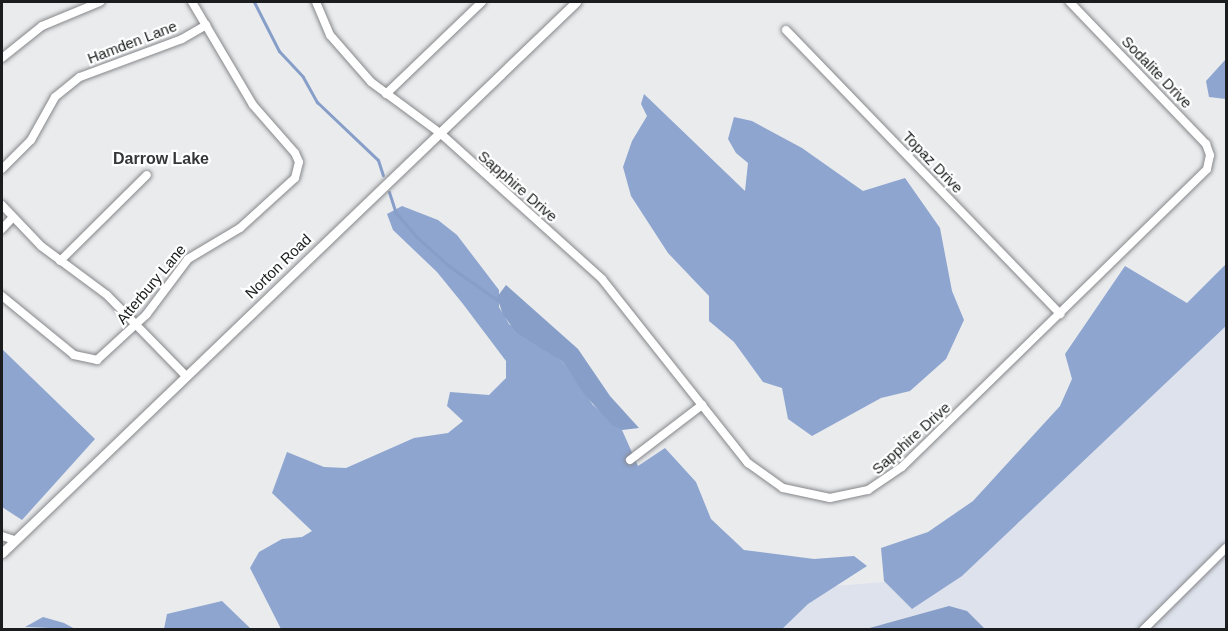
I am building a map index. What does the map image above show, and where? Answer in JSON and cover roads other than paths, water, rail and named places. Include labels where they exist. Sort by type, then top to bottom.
[{"type":"street","points":[[2,58],[42,26],[99,2]]},
{"type":"street","points":[[192,2],[206,25]]},
{"type":"street","name":"Sapphire Drive","points":[[316,2],[325,27],[341,51],[386,94],[440,133],[592,269],[748,464],[783,488],[830,498],[859,494],[883,484],[1207,170]]},
{"type":"street","points":[[386,94],[482,2]]},
{"type":"street","name":"Norton Road","points":[[2,553],[576,2]]},
{"type":"street","name":"Sodalite Drive","points":[[1070,2],[1206,144],[1210,156],[1207,170]]},
{"type":"street","name":"Hamden Lane","points":[[2,169],[31,140],[55,98],[80,77],[182,39],[206,25]]},
{"type":"street","name":"Atterbury Lane","points":[[2,296],[74,355],[91,361],[103,357],[137,325],[188,259],[240,228],[290,183],[299,169],[298,157],[253,105],[206,25]]},
{"type":"street","name":"Topaz Drive","points":[[786,30],[1060,314]]},
{"type":"street","points":[[60,261],[147,175]]},
{"type":"street","points":[[2,205],[60,261],[107,295],[186,376]]},
{"type":"street","points":[[2,229],[13,217]]},
{"type":"street","points":[[630,460],[702,405]]},
{"type":"street","points":[[2,536],[14,540]]},
{"type":"street","points":[[1143,630],[1227,548]]},
{"type":"waterway","points":[[254,2],[279,51],[303,77],[317,102],[378,160],[383,175]]},
{"type":"waterway","points":[[389,192],[396,213],[418,238],[449,266],[497,300]]},
{"type":"district","name":"Darrow Lake","points":[[161,159]]}]
